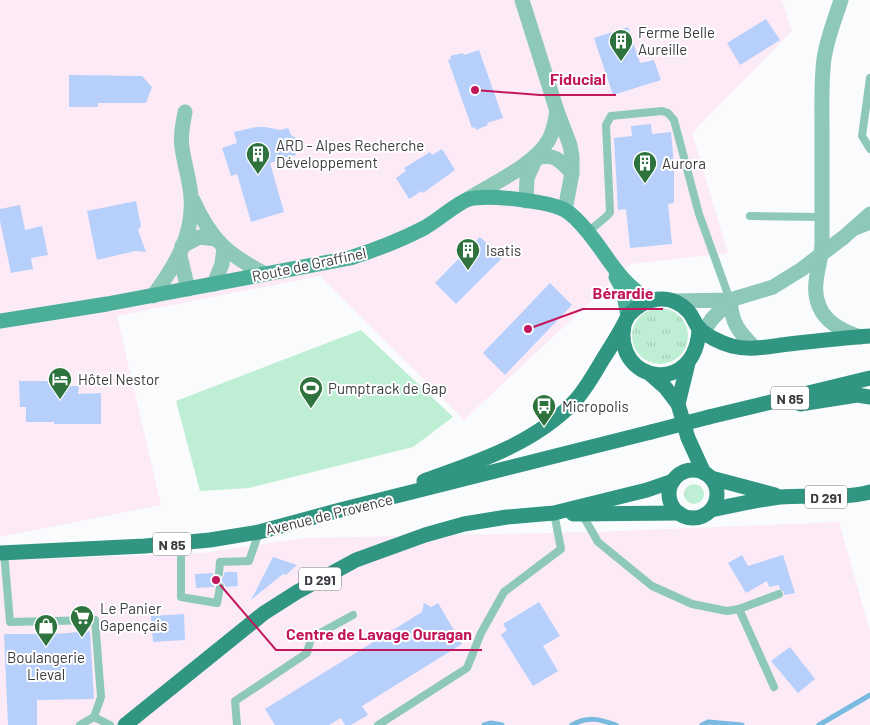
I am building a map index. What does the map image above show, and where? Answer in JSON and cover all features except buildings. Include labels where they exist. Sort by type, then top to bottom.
[{"type":"main road","points":[[340,510],[492,456],[544,427],[560,416],[574,402],[591,380],[634,309],[649,300],[674,301],[690,313],[700,332],[732,346],[755,348],[865,336]]},
{"type":"main road","points":[[626,320],[623,341],[625,351],[637,367],[649,373],[665,387],[678,404],[688,438],[708,476],[715,484],[717,498],[711,510],[699,517],[692,518],[679,513],[674,508],[669,494],[688,438]]},
{"type":"main road","points":[[649,373],[668,374],[679,370],[688,363],[694,355],[700,332]]},
{"type":"main road","points":[[678,404],[688,363]]},
{"type":"main road","name":"N 85","points":[[724,414],[870,378]]},
{"type":"main road","points":[[724,414],[857,395],[870,397]]},
{"type":"main road","name":"Avenue de Provence","points":[[2,552],[145,546],[210,540],[259,532],[724,414]]},
{"type":"main road","points":[[676,477],[692,470],[708,476]]},
{"type":"main road","name":"D 291","points":[[708,476],[782,497]]},
{"type":"main road","name":"D 291","points":[[554,513],[647,490],[676,477]]},
{"type":"main road","name":"D 291","points":[[711,510],[782,497],[834,497],[860,495],[870,492]]},
{"type":"main road","name":"D 291","points":[[125,725],[264,613],[335,571],[388,548],[464,524],[507,517],[554,513],[679,513]]},
{"type":"street","points":[[522,0],[557,111],[570,144],[572,172],[565,210]]},
{"type":"street","points":[[842,0],[828,38],[824,58],[822,88],[821,255],[816,274],[816,296],[819,307],[836,326],[847,332],[865,336]]},
{"type":"street","points":[[526,201],[527,178],[536,158],[553,130],[557,111]]},
{"type":"street","points":[[153,296],[181,251],[190,225],[191,197],[182,146],[185,112]]},
{"type":"street","points":[[468,199],[536,158],[545,155],[554,157],[572,172]]},
{"type":"street","points":[[191,197],[204,224],[220,244],[241,262],[265,274]]},
{"type":"street","points":[[468,199],[498,198],[526,201],[549,204],[565,210],[588,232],[610,265],[623,290],[626,320]]},
{"type":"street","name":"Route de Graffinel","points":[[0,322],[153,296],[350,258],[371,251],[425,227],[468,199]]},
{"type":"street","points":[[674,301],[730,300],[773,287],[821,255],[870,214]]},
{"type":"street","points":[[181,251],[199,237],[220,244]]},
{"type":"street","points":[[214,284],[222,264],[220,244]]},
{"type":"street","points":[[181,251],[188,289]]},
{"type":"street","points":[[610,265],[628,286],[649,300]]},
{"type":"street","points":[[700,332],[730,300]]},
{"type":"street","points":[[730,300],[734,324],[739,332],[755,348]]},
{"type":"lane","points":[[870,78],[862,136],[870,150]]},
{"type":"lane","points":[[588,232],[610,212],[606,125],[611,116],[662,111],[668,113],[674,120],[699,214],[730,300]]},
{"type":"lane","points":[[750,216],[822,217]]},
{"type":"lane","points":[[844,237],[870,226]]},
{"type":"lane","points":[[378,725],[467,668],[481,634],[504,592],[561,548],[554,513]]},
{"type":"lane","points":[[582,514],[598,542],[652,586],[692,604],[727,611],[738,609],[779,594]]},
{"type":"lane","points":[[219,573],[220,562],[249,561],[259,532]]},
{"type":"lane","points":[[181,543],[181,597],[217,604],[220,587]]},
{"type":"lane","points":[[2,552],[10,622],[95,620],[101,697],[94,717],[80,725]]},
{"type":"lane","points":[[738,609],[774,687]]},
{"type":"lane","points":[[237,725],[235,701],[307,653],[311,638],[353,615]]},
{"type":"lane","points":[[94,717],[110,725]]},
{"type":"shaded area","points":[[0,0],[782,0],[792,31],[692,133],[728,253],[631,264],[464,420],[320,276],[117,316],[161,505],[0,537]]},
{"type":"shaded area","points":[[839,522],[870,631],[870,725],[0,725],[0,560],[202,553],[304,538],[593,532]]},
{"type":"green space","points":[[654,308],[666,308],[676,312],[684,320],[688,336],[684,352],[676,360],[666,364],[654,364],[644,360],[636,352],[632,342],[632,330],[636,320],[644,312]]},
{"type":"green space","name":"Pumptrack de Gap","points":[[361,330],[453,417],[413,447],[249,488],[200,491],[176,401]]},
{"type":"green space","points":[[694,484],[701,487],[704,494],[701,501],[694,504],[687,501],[684,494],[687,487]]},
{"type":"waterway","points":[[819,725],[870,695]]},
{"type":"waterway","points":[[572,725],[588,719],[616,725]]},
{"type":"waterway","points":[[702,725],[708,722],[742,725]]},
{"type":"waterway","points":[[484,725],[491,723],[502,725]]},
{"type":"place","name":"Ferme Belle Aureille","points":[[621,62]]},
{"type":"place","name":"Fiducial","points":[[475,90]]},
{"type":"place","name":"ARD - Alpes Recherche Développement","points":[[258,175]]},
{"type":"place","name":"Aurora","points":[[645,184]]},
{"type":"place","name":"Isatis","points":[[468,271]]},
{"type":"place","name":"Bérardie","points":[[528,329]]},
{"type":"place","name":"Hôtel Nestor","points":[[60,400]]},
{"type":"place","name":"Pumptrack de Gap","points":[[311,409]]},
{"type":"place","name":"Micropolis","points":[[544,427]]},
{"type":"place","name":"Centre de Lavage Ouragan","points":[[216,580]]},
{"type":"place","name":"Le Panier Gapençais","points":[[82,638]]},
{"type":"place","name":"Boulangerie Lieval","points":[[46,647]]}]
